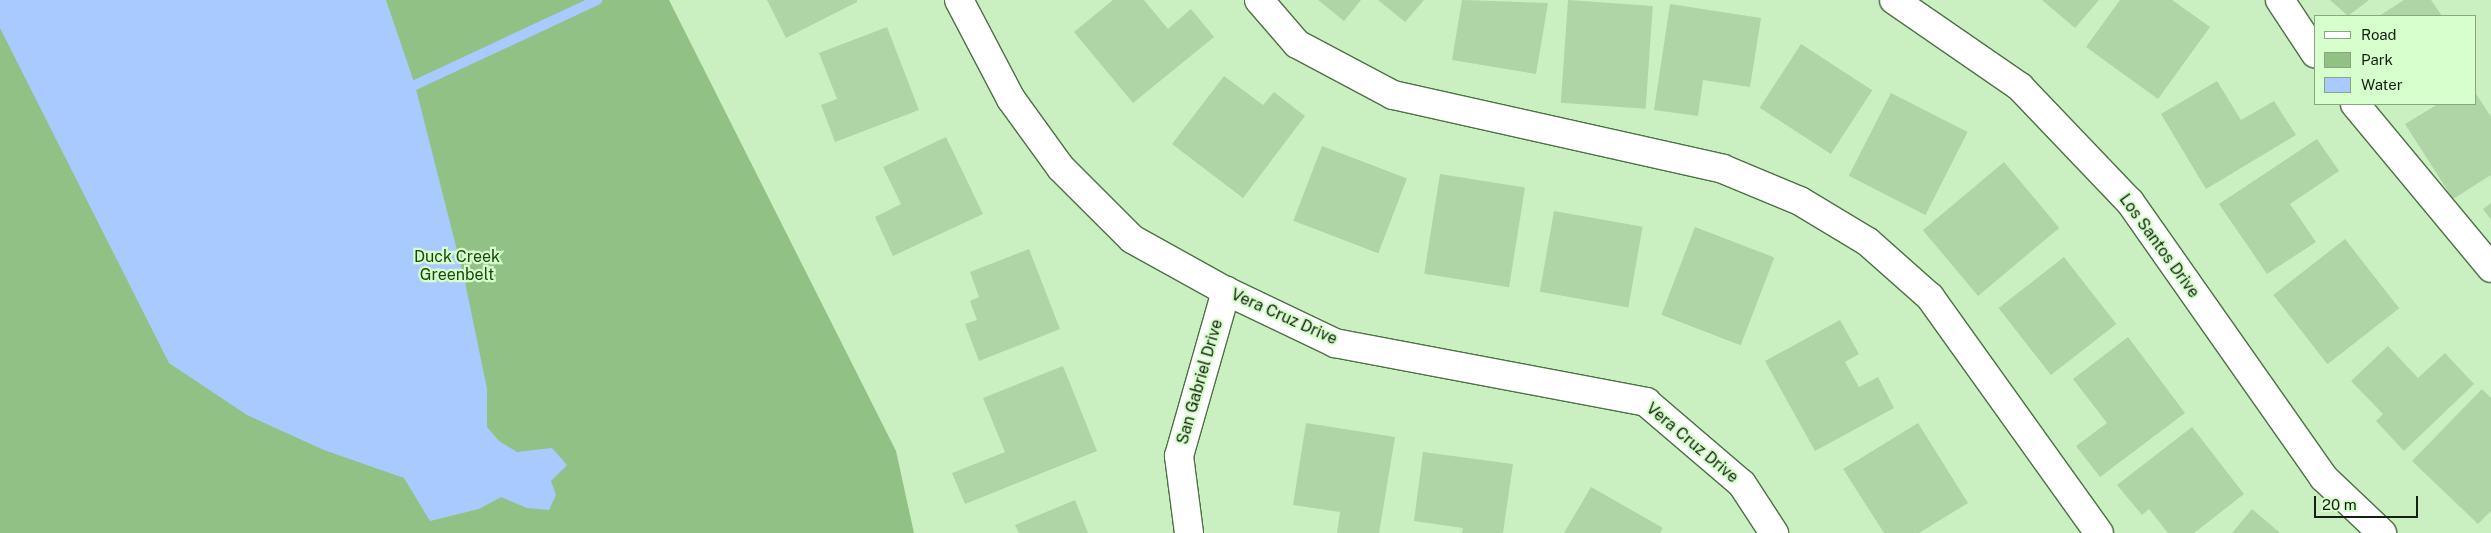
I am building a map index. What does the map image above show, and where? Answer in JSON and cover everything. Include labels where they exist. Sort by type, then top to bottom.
[{"type":"street","name":"Vera Cruz Drive","points":[[960,0],[1011,99],[1061,168],[1132,239],[1226,291],[1335,343],[1646,402],[1742,484],[1774,533]]},
{"type":"street","points":[[1259,0],[1297,44],[1393,95],[1723,170],[1800,201],[1868,242],[1930,296],[2099,533]]},
{"type":"street","name":"Los Santos Drive","points":[[1894,0],[2020,87],[2130,202],[2324,478],[2382,533]]},
{"type":"street","points":[[2280,0],[2314,51]]},
{"type":"street","points":[[2356,105],[2491,268]]},
{"type":"street","name":"San Gabriel Drive","points":[[1189,533],[1179,456],[1226,291]]},
{"type":"green space","name":"Duck Creek Greenbelt","points":[[0,0],[669,0],[896,451],[914,533],[0,533]]},
{"type":"water","points":[[0,0],[386,0],[415,85],[465,282],[487,389],[487,427],[499,441],[517,452],[552,448],[567,465],[551,481],[556,495],[549,510],[527,508],[501,497],[479,509],[430,521],[404,478],[324,450],[247,415],[169,363],[0,28]]},
{"type":"building","points":[[767,0],[857,0],[857,2],[786,38]]},
{"type":"building","points":[[1113,0],[1144,0],[1168,29],[1191,9],[1214,37],[1133,103],[1074,32]]},
{"type":"building","points":[[1318,0],[1361,0],[1344,21]]},
{"type":"building","points":[[1378,0],[1424,0],[1405,22]]},
{"type":"building","points":[[1462,0],[1548,3],[1536,74],[1452,60]]},
{"type":"building","points":[[1568,0],[1653,6],[1646,109],[1561,103]]},
{"type":"building","points":[[2042,0],[2099,0],[2075,28]]},
{"type":"building","points":[[2120,0],[2172,0],[2210,27],[2158,99],[2086,47]]},
{"type":"building","points":[[2330,0],[2369,0],[2349,15]]},
{"type":"building","points":[[2404,0],[2431,0],[2441,15],[2381,15]]},
{"type":"building","points":[[1670,4],[1761,18],[1750,87],[1703,80],[1698,116],[1654,110]]},
{"type":"building","points":[[887,27],[919,110],[835,142],[821,105],[837,99],[819,53]]},
{"type":"building","points":[[1801,44],[1872,90],[1831,154],[1760,108]]},
{"type":"building","points":[[1224,76],[1263,105],[1274,92],[1305,116],[1243,198],[1172,144]]},
{"type":"building","points":[[2217,81],[2241,120],[2274,101],[2296,135],[2206,189],[2161,114]]},
{"type":"building","points":[[1891,93],[1968,132],[1925,215],[1849,176]]},
{"type":"building","points":[[2476,94],[2491,117],[2491,175],[2453,199],[2405,124],[2436,105],[2476,105]]},
{"type":"building","points":[[946,137],[983,214],[893,256],[875,217],[901,204],[883,167]]},
{"type":"building","points":[[2317,139],[2339,171],[2290,204],[2316,242],[2267,274],[2219,204]]},
{"type":"building","points":[[1322,146],[1407,179],[1378,253],[1293,221]]},
{"type":"building","points":[[2004,162],[2059,228],[1978,296],[1923,230]]},
{"type":"building","points":[[1440,174],[1525,187],[1509,287],[1424,274]]},
{"type":"building","points":[[2491,203],[2491,220],[2483,209]]},
{"type":"building","points":[[1554,211],[1643,227],[1628,307],[1540,292]]},
{"type":"building","points":[[1695,227],[1774,257],[1741,345],[1661,315]]},
{"type":"building","points":[[2345,239],[2399,308],[2327,364],[2273,295]]},
{"type":"building","points":[[1029,249],[1060,329],[979,361],[965,324],[977,320],[970,301],[979,297],[970,272]]},
{"type":"building","points":[[2064,257],[2116,324],[2051,375],[1999,308]]},
{"type":"building","points":[[1840,320],[1859,354],[1845,362],[1859,387],[1878,377],[1894,408],[1815,451],[1765,361]]},
{"type":"building","points":[[2128,337],[2185,413],[2100,477],[2076,446],[2107,423],[2073,379]]},
{"type":"building","points":[[2388,346],[2418,378],[2445,353],[2474,384],[2404,451],[2376,421],[2383,414],[2351,381]]},
{"type":"building","points":[[1063,366],[1097,451],[965,504],[952,473],[1005,452],[983,398]]},
{"type":"building","points":[[2482,389],[2491,398],[2491,511],[2478,524],[2412,461]]},
{"type":"building","points":[[1306,423],[1395,437],[1379,533],[1337,533],[1340,512],[1293,505]]},
{"type":"building","points":[[1918,423],[1968,503],[1919,533],[1884,533],[1843,469]]},
{"type":"building","points":[[2192,427],[2244,494],[2194,533],[2168,533],[2149,509],[2142,515],[2117,485]]},
{"type":"building","points":[[1423,452],[1513,464],[1503,533],[1462,533],[1463,528],[1414,521]]},
{"type":"building","points":[[1591,487],[1663,528],[1660,533],[1564,533]]},
{"type":"building","points":[[1075,500],[1088,533],[1019,533],[1015,525]]},
{"type":"building","points":[[2252,509],[2280,533],[2232,533]]},
{"type":"waterway","points":[[415,85],[597,0]]}]
